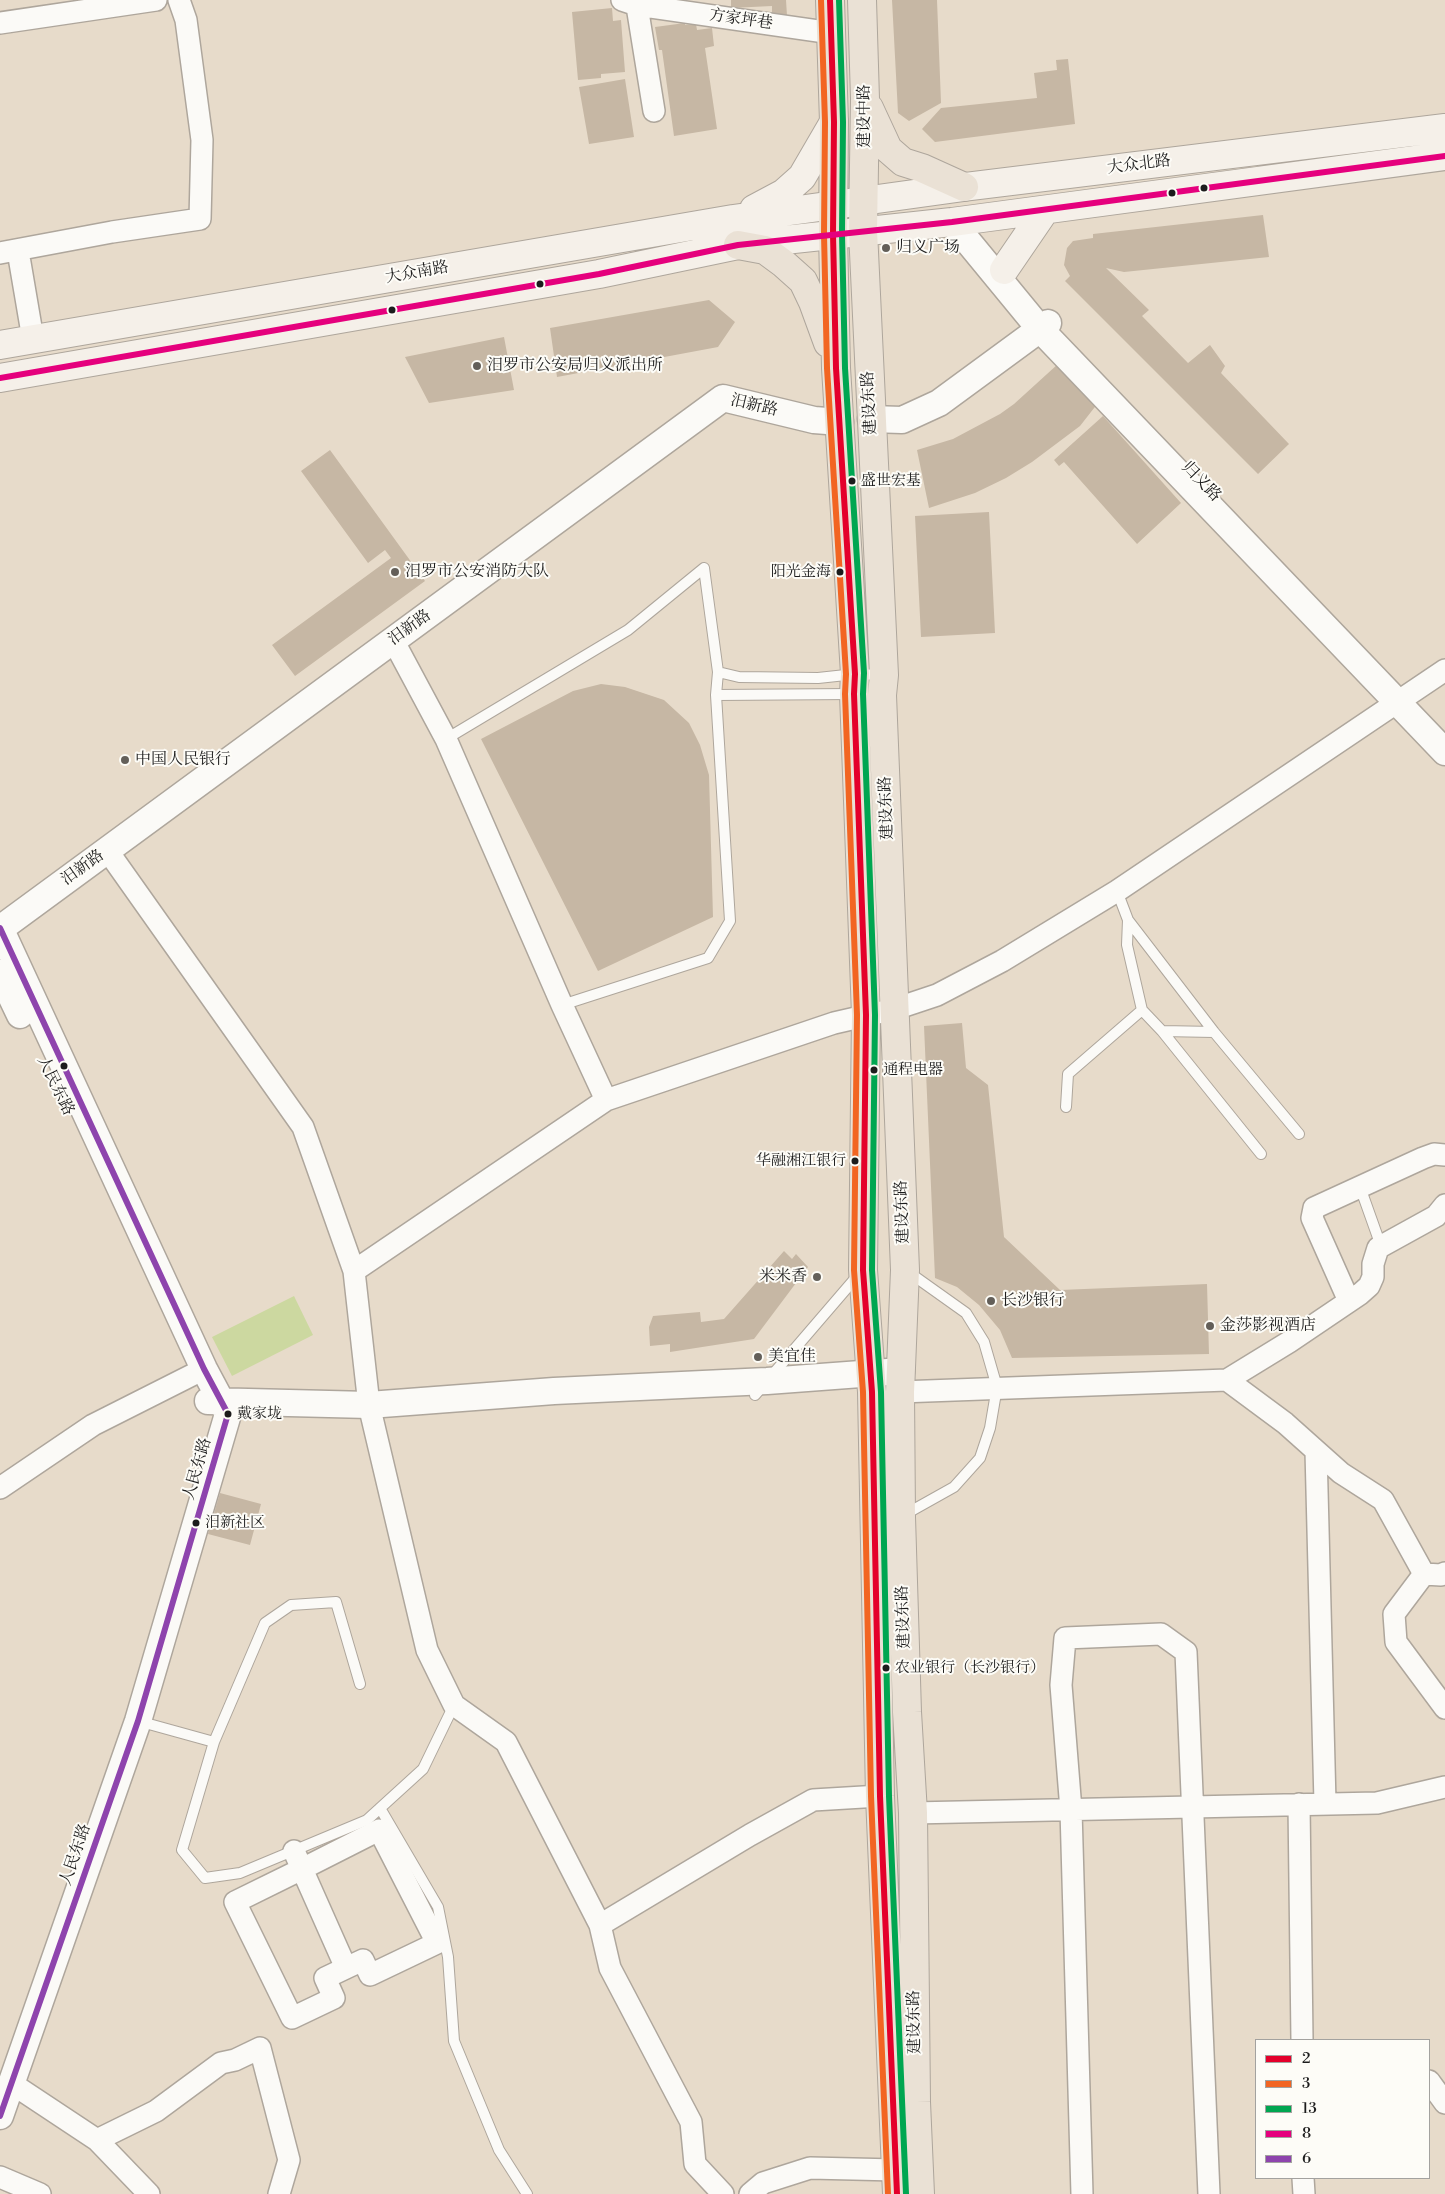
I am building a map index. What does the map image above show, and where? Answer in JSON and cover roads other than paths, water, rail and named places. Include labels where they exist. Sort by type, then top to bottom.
[{"type":"main road","name":"建设中路","points":[[830,0],[834,122],[833,234]]},
{"type":"main road","name":"建设中路","points":[[862,0],[866,99],[863,231]]},
{"type":"main road","points":[[866,99],[888,149],[903,162],[964,186]]},
{"type":"main road","points":[[733,219],[784,193],[802,177],[834,122]]},
{"type":"main road","name":"大众北路","points":[[834,204],[964,186],[1445,128]]},
{"type":"main road","name":"大众北路","points":[[833,234],[959,221],[1445,156]]},
{"type":"main road","name":"大众南路","points":[[0,345],[733,219],[834,204]]},
{"type":"main road","points":[[1004,270],[1045,210]]},
{"type":"main road","name":"建设东路","points":[[863,231],[883,685],[905,1270],[900,1382],[901,1517],[907,1712],[913,1813],[916,2102],[920,2194]]},
{"type":"main road","name":"大众南路","points":[[0,378],[599,274],[738,245],[833,234]]},
{"type":"main road","name":"建设东路","points":[[833,234],[836,368],[854,684],[866,1014],[863,1270],[871,1383],[880,1796],[896,2182]]},
{"type":"main road","points":[[738,245],[765,250],[802,281],[813,302],[836,368]]},
{"type":"street","points":[[0,23],[156,0]]},
{"type":"street","points":[[33,339],[9,252],[112,232],[200,219],[202,140],[186,20],[179,0]]},
{"type":"street","points":[[632,2],[654,111]]},
{"type":"street","name":"方家坪巷","points":[[632,2],[832,33]]},
{"type":"street","points":[[959,221],[1004,270],[1044,326]]},
{"type":"street","points":[[959,221],[1044,326],[1401,698],[1445,737]]},
{"type":"street","points":[[871,419],[902,420],[940,403],[1044,326]]},
{"type":"street","name":"汨新路","points":[[1,935],[112,857],[397,649],[723,398],[814,420],[840,422]]},
{"type":"street","points":[[397,649],[446,739],[562,1005],[606,1100]]},
{"type":"street","points":[[354,1271],[606,1100],[866,1014],[895,1008],[937,995],[1002,961],[1117,892],[1445,670]]},
{"type":"street","points":[[1401,698],[1445,752]]},
{"type":"street","points":[[112,857],[303,1127],[354,1271],[370,1408],[427,1650],[454,1705],[506,1742],[600,1925],[610,1968],[691,2122],[695,2164],[723,2194]]},
{"type":"street","name":"人民东路","points":[[1,935],[217,1408],[138,1721],[6,2078]]},
{"type":"street","name":"人民东路","points":[[0,973],[200,1372]]},
{"type":"street","points":[[1349,1301],[1312,1218],[1314,1208],[1423,1158],[1434,1154],[1445,1155]]},
{"type":"street","points":[[217,1408],[370,1408],[900,1382],[997,1387],[1227,1380],[1289,1342],[1369,1286],[1373,1277],[1375,1255],[1381,1246],[1436,1216],[1445,1205]]},
{"type":"street","points":[[0,1488],[93,1426],[200,1372]]},
{"type":"street","points":[[1227,1380],[1285,1423],[1341,1473],[1382,1500],[1424,1574]]},
{"type":"street","name":"人民东路","points":[[0,2116],[6,2078],[124,1719],[217,1408]]},
{"type":"street","points":[[1316,1451],[1325,1803]]},
{"type":"street","points":[[1424,1574],[1441,1575],[1445,1573]]},
{"type":"street","points":[[1424,1574],[1394,1614],[1396,1642],[1445,1708]]},
{"type":"street","points":[[1082,2194],[1071,1810],[1062,1685],[1065,1638],[1162,1634],[1186,1652],[1209,2194]]},
{"type":"street","points":[[913,1813],[1377,1803],[1445,1787]]},
{"type":"street","points":[[600,1925],[750,1835],[813,1800],[880,1796]]},
{"type":"street","points":[[1299,1804],[1302,2039]]},
{"type":"street","points":[[379,1830],[437,1943],[370,1975],[363,1960],[346,1968],[325,1978],[334,1998],[292,2018],[236,1902],[298,1860],[379,1830]]},
{"type":"street","points":[[298,1860],[346,1968]]},
{"type":"street","points":[[97,2140],[156,2110],[221,2063],[235,2060],[260,2048],[289,2160],[279,2194]]},
{"type":"street","points":[[6,2078],[97,2140],[149,2194]]},
{"type":"street","points":[[1430,2082],[1445,2103]]},
{"type":"street","points":[[750,2194],[764,2183],[810,2168],[896,2182]]},
{"type":"street","points":[[0,2177],[40,2194]]},
{"type":"street","points":[[1304,2179],[1304,2194]]},
{"type":"lane","points":[[446,739],[628,630],[704,568],[718,672],[716,695],[730,921],[708,958],[562,1005]]},
{"type":"lane","points":[[718,672],[739,677],[818,678],[854,684],[883,685]]},
{"type":"lane","points":[[716,695],[854,684],[883,685]]},
{"type":"lane","points":[[1117,892],[1128,920],[1214,1032],[1299,1134]]},
{"type":"lane","points":[[1128,920],[1127,945],[1142,1010],[1162,1031],[1261,1154]]},
{"type":"lane","points":[[1066,1107],[1068,1074],[1142,1010]]},
{"type":"lane","points":[[1162,1031],[1214,1032]]},
{"type":"lane","points":[[1360,1187],[1381,1246]]},
{"type":"lane","points":[[761,1388],[863,1270]]},
{"type":"lane","points":[[901,1517],[954,1487],[980,1458],[990,1428],[997,1387],[984,1342],[966,1313],[905,1270]]},
{"type":"lane","points":[[360,1684],[336,1602],[291,1605],[265,1623],[214,1742],[182,1850],[205,1878],[240,1873],[298,1860],[367,1820],[423,1769],[454,1705]]},
{"type":"lane","points":[[138,1721],[214,1742]]},
{"type":"lane","points":[[380,1808],[438,1907],[448,1957],[454,2042],[499,2150],[527,2194]]},
{"type":"place","name":"归义广场","points":[[886,248]]},
{"type":"place","name":"汨罗市公安局归义派出所","points":[[477,366]]},
{"type":"place","name":"盛世宏基","points":[[852,481]]},
{"type":"place","name":"汨罗市公安消防大队","points":[[395,572]]},
{"type":"place","name":"阳光金海","points":[[840,572]]},
{"type":"place","name":"中国人民银行","points":[[125,760]]},
{"type":"place","name":"通程电器","points":[[874,1070]]},
{"type":"place","name":"华融湘江银行","points":[[855,1161]]},
{"type":"place","name":"米米香","points":[[817,1277]]},
{"type":"place","name":"长沙银行","points":[[991,1301]]},
{"type":"place","name":"金莎影视酒店","points":[[1210,1326]]},
{"type":"place","name":"美宜佳","points":[[758,1357]]},
{"type":"place","name":"戴家垅","points":[[228,1414]]},
{"type":"place","name":"汨新社区","points":[[196,1523]]},
{"type":"place","name":"农业银行（长沙银行）","points":[[886,1668]]}]
